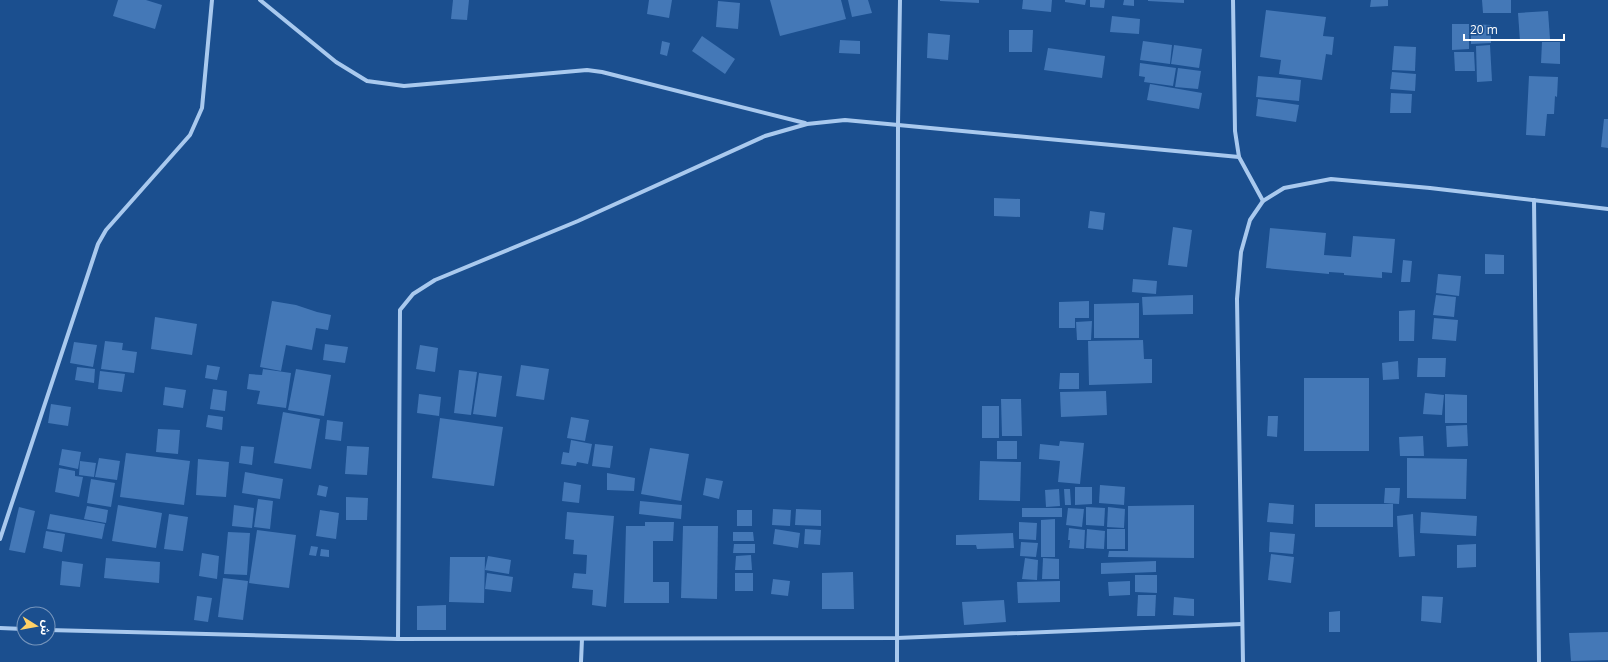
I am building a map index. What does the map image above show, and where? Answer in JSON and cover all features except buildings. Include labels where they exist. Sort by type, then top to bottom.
[{"type":"street","points":[[0,539],[98,244],[106,230],[190,135],[202,108],[212,0]]},
{"type":"street","points":[[260,0],[336,62],[367,81],[404,86],[587,70],[602,72],[807,124]]},
{"type":"street","points":[[897,662],[898,124],[900,0]]},
{"type":"street","points":[[1233,0],[1235,131],[1239,157],[1262,201]]},
{"type":"street","points":[[398,639],[400,310],[413,294],[435,280],[578,221],[765,136],[807,124],[845,120],[898,124],[1239,157]]},
{"type":"street","points":[[1243,662],[1237,299],[1241,252],[1250,220],[1262,201],[1284,188],[1331,179],[1608,209]]},
{"type":"street","points":[[1534,200],[1539,662]]},
{"type":"street","points":[[56,630],[398,639],[897,638],[1242,624]]},
{"type":"street","points":[[0,628],[16,629]]},
{"type":"street","points":[[581,662],[582,639]]}]
